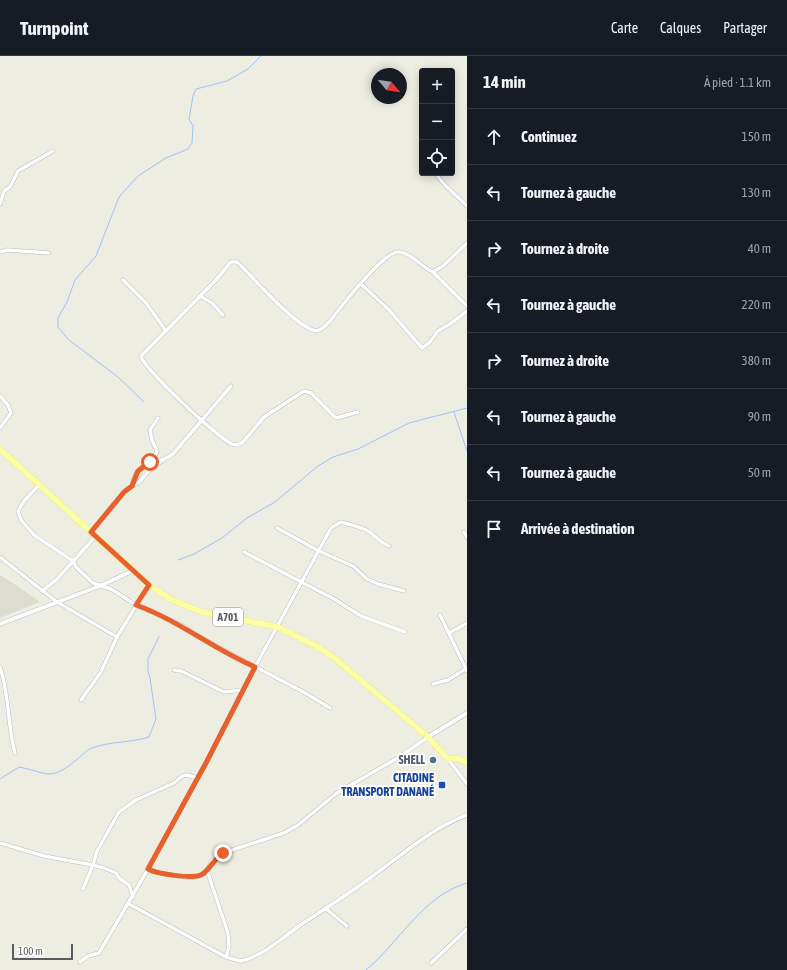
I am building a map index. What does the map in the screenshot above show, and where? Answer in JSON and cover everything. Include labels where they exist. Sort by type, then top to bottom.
[{"type":"main road","name":"A701","points":[[0,449],[149,585],[172,600],[202,612],[278,627],[304,638],[337,660],[428,737],[448,759]]},
{"type":"main road","points":[[448,759],[455,758],[467,762]]},
{"type":"street","points":[[0,204],[4,191],[10,187],[18,171],[53,151]]},
{"type":"street","points":[[438,176],[445,185],[467,206]]},
{"type":"street","points":[[433,272],[443,266],[467,243]]},
{"type":"street","points":[[0,252],[7,250],[49,253]]},
{"type":"street","points":[[358,412],[336,418],[311,393],[304,391],[264,417],[250,435],[239,445],[233,445],[202,421],[157,378],[142,360],[143,353],[200,296],[227,265],[235,262],[301,323],[307,328],[317,331],[323,328],[330,321],[377,266],[391,253],[396,252],[405,253],[433,272],[467,306]]},
{"type":"street","points":[[123,280],[146,303],[166,331]]},
{"type":"street","points":[[361,284],[389,310],[422,348],[424,348],[438,331],[467,311]]},
{"type":"street","points":[[200,296],[212,303],[224,315]]},
{"type":"street","points":[[91,532],[124,492],[139,482],[150,470],[173,454],[231,386]]},
{"type":"street","points":[[0,396],[8,405],[10,413],[0,428]]},
{"type":"street","points":[[150,470],[155,461],[157,451],[152,440],[150,430],[158,418]]},
{"type":"street","points":[[132,486],[138,471],[155,461],[165,459]]},
{"type":"street","points":[[39,485],[24,501],[18,511],[21,520],[39,539],[73,561],[87,579],[100,586],[111,588],[136,605],[181,625],[201,638],[307,694],[330,708]]},
{"type":"street","points":[[80,962],[88,956],[97,955],[100,952],[133,897],[198,778],[255,667],[332,528],[341,522],[364,530],[377,540],[389,546]]},
{"type":"street","points":[[277,528],[319,551],[353,566],[360,574],[372,582],[404,591]]},
{"type":"street","points":[[464,532],[467,537]]},
{"type":"street","points":[[42,591],[96,536]]},
{"type":"street","points":[[244,552],[361,616],[388,628],[405,632]]},
{"type":"street","points":[[0,557],[57,602],[117,637]]},
{"type":"street","points":[[0,624],[100,586],[132,571]]},
{"type":"street","points":[[81,700],[101,672],[117,637],[149,585]]},
{"type":"street","points":[[433,684],[448,680],[467,669],[440,615]]},
{"type":"street","points":[[449,633],[467,623]]},
{"type":"street","points":[[0,667],[6,686],[11,722],[10,736],[15,753]]},
{"type":"street","points":[[174,670],[181,671],[224,692],[243,690]]},
{"type":"street","points":[[148,869],[163,874],[177,876],[200,876],[207,870],[213,860],[223,853],[284,833],[298,825],[337,793],[402,756],[428,737],[467,713]]},
{"type":"street","points":[[448,759],[467,784]]},
{"type":"street","points":[[83,889],[97,851],[119,812],[136,800],[174,783],[182,776],[187,775],[198,778]]},
{"type":"street","points":[[128,904],[226,957],[240,961],[252,958],[281,940],[325,908],[372,877],[410,846],[449,822],[467,815]]},
{"type":"street","points":[[0,843],[44,856],[93,865],[116,873],[119,878],[129,885],[133,897]]},
{"type":"street","points":[[207,870],[228,933],[229,947],[226,957]]},
{"type":"street","points":[[325,908],[347,926]]},
{"type":"street","points":[[431,963],[467,929]]},
{"type":"shaded area","points":[[0,575],[16,585],[40,602],[0,618]]},
{"type":"waterway","points":[[144,402],[118,377],[69,340],[58,327],[58,318],[67,302],[75,280],[96,256],[119,197],[138,176],[166,158],[188,149],[192,143],[193,126],[189,119],[193,96],[196,89],[227,81],[248,69],[261,56]]},
{"type":"waterway","points":[[178,560],[194,554],[222,538],[247,518],[275,502],[318,466],[333,457],[358,449],[409,423],[467,408]]},
{"type":"waterway","points":[[454,412],[467,451]]},
{"type":"waterway","points":[[0,779],[19,767],[48,774],[60,772],[92,748],[106,744],[149,737],[156,719],[148,671],[148,659],[159,637]]},
{"type":"waterway","points":[[366,970],[424,909],[451,889],[467,883]]},
{"type":"place","name":"SHELL","points":[[433,760]]},
{"type":"place","name":"CITADINE TRANSPORT DANANÉ","points":[[442,785]]},
{"type":"route","points":[[150,462],[138,471],[135,475],[132,486],[124,492],[119,500],[91,532],[149,585],[136,605],[156,612],[181,625],[244,663],[255,667],[214,748],[148,869],[150,871],[167,875],[200,876],[207,870],[213,860],[223,853]]}]
